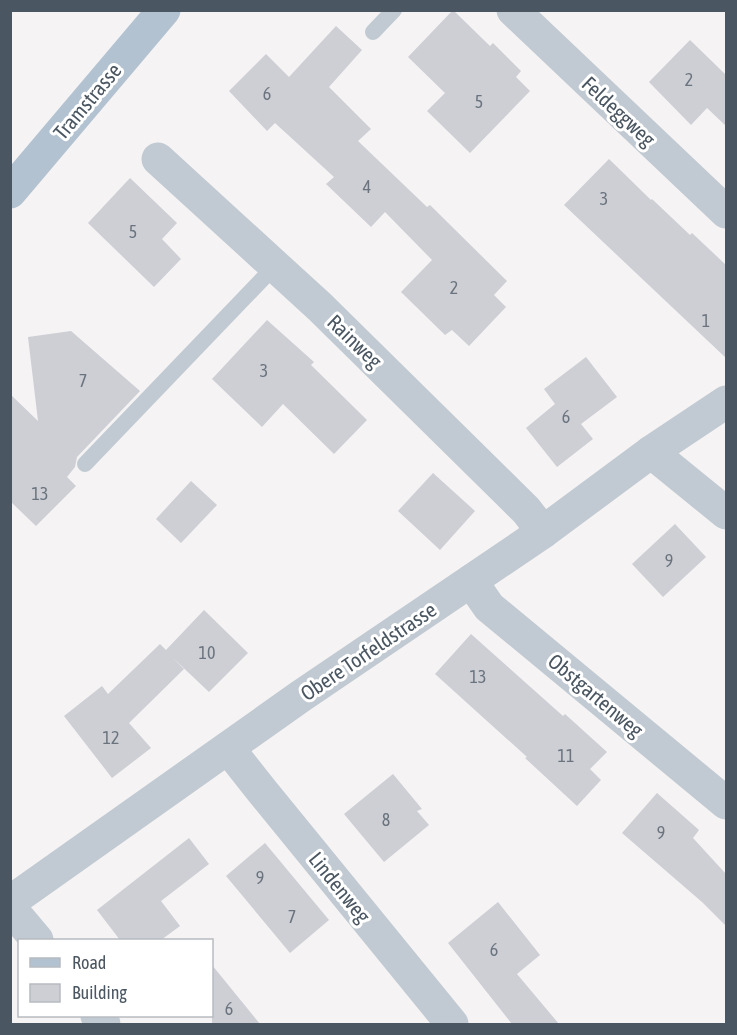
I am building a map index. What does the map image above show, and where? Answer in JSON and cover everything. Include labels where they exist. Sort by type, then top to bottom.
[{"type":"main road","name":"Tramstrasse","points":[[10,192],[164,10]]},
{"type":"street","name":"Feldeggweg","points":[[513,10],[726,212]]},
{"type":"street","name":"Rainweg","points":[[158,159],[396,381],[518,501],[543,532]]},
{"type":"street","name":"Obere Torfeldstrasse","points":[[10,902],[228,748],[543,532],[651,452],[726,402]]},
{"type":"street","points":[[651,452],[726,513]]},
{"type":"street","name":"Obstgartenweg","points":[[471,581],[489,607],[726,803]]},
{"type":"street","name":"Lindenweg","points":[[228,748],[452,1024]]},
{"type":"street","points":[[10,908],[36,939]]},
{"type":"lane","points":[[373,32],[394,10]]},
{"type":"lane","points":[[85,464],[275,266]]},
{"type":"building","points":[[453,10],[490,46],[493,43],[521,71],[516,77],[530,91],[470,153],[427,111],[445,93],[408,57]]},
{"type":"building","points":[[336,26],[362,50],[329,87],[371,129],[358,141],[427,207],[430,205],[507,281],[494,295],[506,307],[469,346],[452,330],[445,335],[401,292],[432,260],[385,212],[371,227],[326,184],[334,177],[275,123],[267,131],[229,91],[266,54],[289,77]]},
{"type":"building","points":[[690,40],[726,75],[726,126],[707,108],[691,125],[649,82]]},
{"type":"building","points":[[609,159],[651,200],[690,235],[692,233],[726,265],[726,358],[564,205]]},
{"type":"building","points":[[130,178],[177,223],[162,239],[181,259],[154,287],[88,223]]},
{"type":"building","points":[[267,320],[314,362],[311,365],[367,420],[334,454],[283,404],[262,427],[212,379]]},
{"type":"building","points":[[71,331],[140,391],[77,457],[75,467],[67,477],[76,486],[36,526],[10,501],[10,394],[38,421],[28,337]]},
{"type":"building","points":[[586,357],[617,397],[581,424],[593,439],[557,467],[526,428],[555,404],[544,389]]},
{"type":"building","points":[[433,473],[475,511],[440,550],[398,511]]},
{"type":"building","points":[[191,481],[217,505],[181,543],[156,519]]},
{"type":"building","points":[[675,524],[706,557],[663,597],[632,564]]},
{"type":"building","points":[[204,610],[248,653],[209,692],[172,657],[184,669],[129,723],[151,748],[112,778],[64,716],[102,686],[108,694],[160,644],[166,650]]},
{"type":"building","points":[[471,634],[607,752],[590,769],[601,780],[577,806],[525,758],[527,757],[435,674]]},
{"type":"building","points":[[393,774],[422,809],[417,811],[429,825],[384,862],[344,814]]},
{"type":"building","points":[[657,793],[699,830],[693,838],[726,874],[726,926],[702,902],[622,833]]},
{"type":"building","points":[[189,838],[209,864],[161,901],[180,926],[162,939],[119,939],[97,910]]},
{"type":"building","points":[[265,843],[329,920],[290,953],[226,876]]},
{"type":"building","points":[[498,902],[540,955],[517,974],[559,1024],[512,1024],[448,943]]},
{"type":"building","points":[[213,966],[260,1024],[212,1024],[213,1017]]}]
